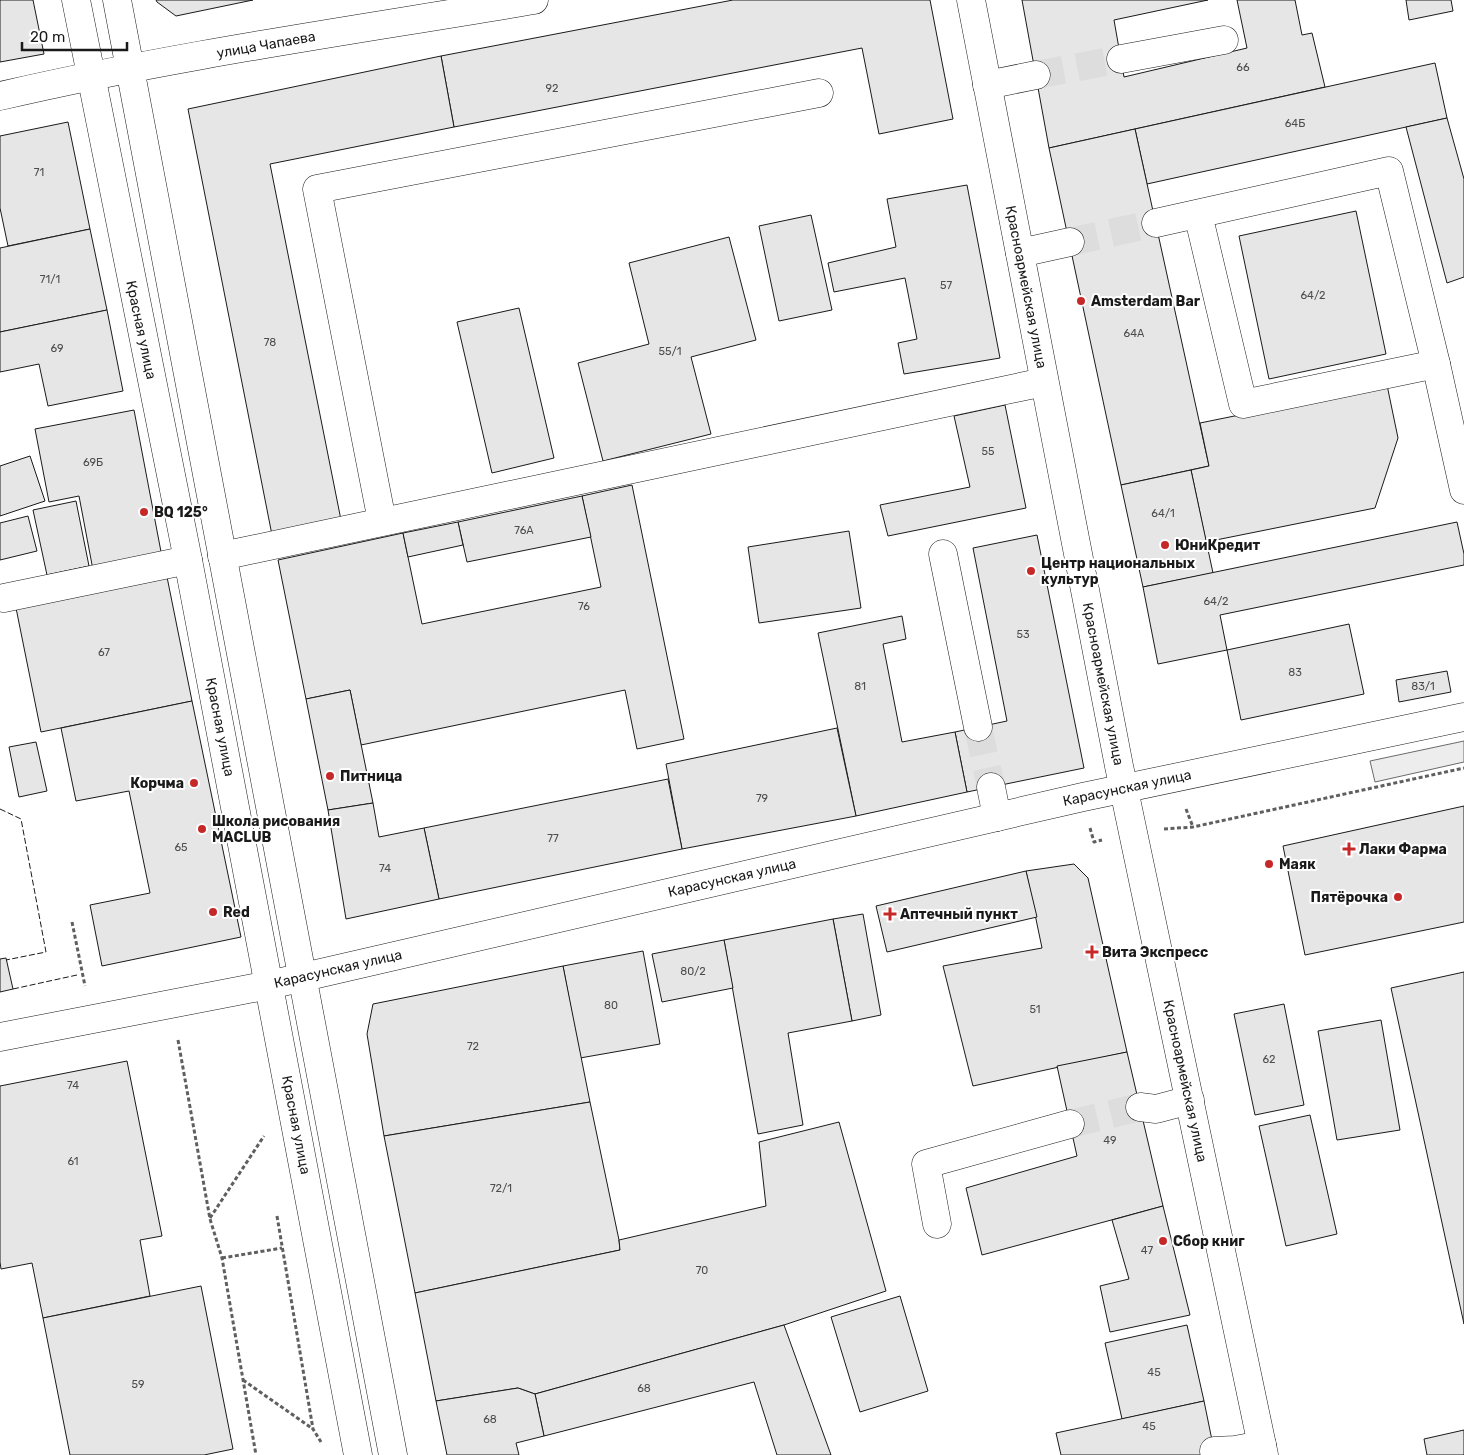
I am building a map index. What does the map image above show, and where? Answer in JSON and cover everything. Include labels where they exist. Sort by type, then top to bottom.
[{"type":"street","name":"Красная улица","points":[[76,0],[188,560],[358,1455]]},
{"type":"street","points":[[117,0],[394,1455]]},
{"type":"street","name":"улица Чапаева","points":[[0,96],[130,68],[534,0]]},
{"type":"street","name":"Красноармейская улица","points":[[971,0],[1124,788],[1263,1450]]},
{"type":"street","points":[[1121,59],[1224,40]]},
{"type":"street","points":[[987,85],[1036,75]]},
{"type":"street","points":[[382,521],[317,189],[819,93]]},
{"type":"street","points":[[1156,223],[1389,171],[1436,364],[1464,490]]},
{"type":"street","points":[[1198,214],[1243,404],[1436,364]]},
{"type":"street","points":[[1020,254],[1070,242]]},
{"type":"street","points":[[222,556],[1044,382]]},
{"type":"street","points":[[943,554],[978,727]]},
{"type":"street","points":[[4,598],[188,560]]},
{"type":"street","name":"Карасунская улица","points":[[0,1037],[302,978],[1124,788],[1464,717]]},
{"type":"street","points":[[991,787],[998,817]]},
{"type":"street","points":[[1140,1106],[1156,1108],[1190,1100]]},
{"type":"street","points":[[937,1224],[926,1164],[1070,1124]]},
{"type":"street","points":[[1214,1451],[1263,1450]]},
{"type":"path","points":[[1193,827],[1464,768]]},
{"type":"path","points":[[72,922],[85,986]]},
{"type":"path","points":[[178,1040],[210,1219],[222,1258],[256,1455]]},
{"type":"path","points":[[210,1219],[264,1136]]},
{"type":"path","points":[[222,1258],[282,1248]]},
{"type":"path","points":[[243,1379],[313,1430]]},
{"type":"shaded area","points":[[1464,741],[1464,762],[1375,782],[1370,761]]},
{"type":"building","points":[[0,0],[33,0],[44,54],[0,62]]},
{"type":"building","points":[[156,0],[253,0],[176,16]]},
{"type":"building","points":[[733,0],[930,0],[953,119],[879,134],[862,48],[454,127],[441,56]]},
{"type":"building","points":[[1022,0],[1208,0],[1114,20],[1124,77],[1247,48],[1237,0],[1295,0],[1302,35],[1312,33],[1325,87],[1049,148]]},
{"type":"building","points":[[1406,0],[1451,0],[1453,11],[1409,20]]},
{"type":"building","points":[[441,56],[454,127],[270,164],[341,520],[272,535],[188,109]]},
{"type":"building","points":[[1435,63],[1447,118],[1147,184],[1135,129]]},
{"type":"building","points":[[1447,118],[1464,179],[1464,277],[1447,283],[1406,127]]},
{"type":"building","points":[[68,122],[90,229],[8,246],[0,208],[0,136]]},
{"type":"building","points":[[1135,129],[1209,466],[1121,485],[1049,148]]},
{"type":"building","points":[[967,185],[1000,358],[904,374],[898,343],[917,339],[905,278],[834,292],[828,263],[896,247],[887,199]]},
{"type":"building","points":[[1356,211],[1386,354],[1269,379],[1239,236]]},
{"type":"building","points":[[811,215],[832,310],[779,321],[759,226]]},
{"type":"building","points":[[90,229],[107,310],[0,332],[0,248]]},
{"type":"building","points":[[729,237],[756,340],[691,357],[711,434],[603,461],[578,363],[649,344],[629,263]]},
{"type":"building","points":[[519,308],[554,458],[492,473],[457,322]]},
{"type":"building","points":[[107,310],[123,391],[48,406],[39,364],[0,372],[0,332]]},
{"type":"building","points":[[1387,385],[1398,438],[1375,508],[1206,542],[1191,470],[1209,466],[1200,423]]},
{"type":"building","points":[[1005,405],[1026,508],[888,536],[880,505],[970,487],[954,416]]},
{"type":"building","points":[[134,410],[162,557],[93,570],[79,496],[49,502],[35,429]]},
{"type":"building","points":[[30,456],[45,501],[0,516],[0,466]]},
{"type":"building","points":[[1191,470],[1213,573],[1143,587],[1121,485]]},
{"type":"building","points":[[632,485],[684,739],[637,749],[625,690],[361,745],[350,690],[306,699],[278,560],[403,533],[422,624],[601,587],[582,496]]},
{"type":"building","points":[[582,496],[591,537],[467,562],[458,522]]},
{"type":"building","points":[[76,501],[89,566],[47,575],[33,510]]},
{"type":"building","points":[[28,516],[37,551],[0,560],[0,523]]},
{"type":"building","points":[[458,522],[463,545],[408,557],[403,533]]},
{"type":"building","points":[[1457,522],[1464,554],[1464,565],[1220,615],[1227,650],[1158,664],[1143,587]]},
{"type":"building","points":[[849,531],[861,608],[759,623],[748,547]]},
{"type":"building","name":"Центр национальных культур","points":[[1037,535],[1084,768],[967,792],[955,732],[1007,721],[973,548]]},
{"type":"building","points":[[166,572],[192,701],[41,732],[15,603]]},
{"type":"building","points":[[902,616],[906,639],[883,644],[902,742],[955,732],[967,792],[856,816],[818,633]]},
{"type":"building","points":[[1349,624],[1364,694],[1241,720],[1227,650]]},
{"type":"building","points":[[1447,671],[1451,692],[1399,702],[1396,680]]},
{"type":"building","points":[[350,690],[373,803],[328,810],[306,699]]},
{"type":"building","points":[[192,701],[241,937],[102,966],[90,905],[150,893],[129,791],[76,801],[61,728]]},
{"type":"building","points":[[837,728],[856,816],[682,849],[666,764]]},
{"type":"building","points":[[36,742],[47,791],[19,797],[9,747]]},
{"type":"building","points":[[668,779],[682,849],[439,899],[424,828]]},
{"type":"building","points":[[373,803],[379,837],[424,828],[439,899],[346,919],[328,810]]},
{"type":"building","points":[[1464,806],[1464,922],[1305,955],[1283,846]]},
{"type":"building","points":[[1074,864],[1088,878],[1127,1052],[973,1086],[943,966],[1042,948],[1026,871]]},
{"type":"building","points":[[1026,871],[1037,917],[887,952],[876,906]]},
{"type":"building","points":[[863,914],[881,1015],[852,1021],[833,919]]},
{"type":"building","points":[[833,919],[852,1021],[788,1033],[803,1125],[758,1134],[724,940]]},
{"type":"building","points":[[724,940],[733,988],[662,1002],[652,954]]},
{"type":"building","points":[[643,951],[660,1044],[580,1058],[563,966]]},
{"type":"building","points":[[6,958],[13,989],[0,992],[0,959]]},
{"type":"building","points":[[563,966],[590,1102],[384,1136],[367,1034],[373,1004]]},
{"type":"building","points":[[1464,972],[1464,1324],[1391,988]]},
{"type":"building","points":[[1284,1004],[1304,1105],[1255,1115],[1234,1014]]},
{"type":"building","points":[[1381,1020],[1400,1130],[1337,1140],[1318,1031]]},
{"type":"building","points":[[1127,1052],[1163,1206],[982,1255],[966,1188],[1077,1156],[1057,1066]]},
{"type":"building","points":[[127,1061],[162,1236],[140,1240],[150,1296],[43,1318],[32,1263],[1,1269],[0,1086]]},
{"type":"building","points":[[590,1102],[620,1250],[415,1293],[384,1136]]},
{"type":"building","points":[[1310,1115],[1337,1234],[1286,1246],[1259,1126]]},
{"type":"building","points":[[839,1122],[886,1291],[784,1325],[535,1394],[518,1388],[436,1401],[415,1293],[620,1250],[619,1240],[766,1206],[759,1142]]},
{"type":"building","points":[[1163,1206],[1190,1315],[1110,1332],[1100,1286],[1129,1279],[1112,1220]]},
{"type":"building","points":[[201,1286],[233,1449],[204,1455],[70,1455],[43,1318]]},
{"type":"building","points":[[900,1296],[928,1391],[860,1412],[831,1317]]},
{"type":"building","points":[[784,1325],[831,1455],[777,1455],[754,1382],[544,1436],[535,1394]]},
{"type":"building","points":[[1187,1325],[1204,1401],[1122,1419],[1105,1343]]},
{"type":"building","points":[[518,1388],[535,1394],[544,1436],[516,1443],[519,1455],[447,1455],[436,1401]]},
{"type":"building","points":[[1204,1401],[1215,1455],[1061,1455],[1056,1433]]},
{"type":"building","points":[[1464,1430],[1464,1455],[1427,1455],[1424,1439]]},
{"type":"tunnel","points":[[1036,75],[1121,59]]},
{"type":"tunnel","points":[[1070,242],[1156,223]]},
{"type":"tunnel","points":[[978,727],[991,787]]},
{"type":"tunnel","points":[[1070,1124],[1140,1107]]},
{"type":"fence","points":[[0,809],[21,819],[46,952],[6,960]]},
{"type":"fence","points":[[13,989],[77,975]]},
{"type":"place","name":"Amsterdam Bar","points":[[1081,301]]},
{"type":"place","name":"BQ 125°","points":[[144,512]]},
{"type":"place","name":"ЮниКредит","points":[[1165,545]]},
{"type":"place","name":"Центр национальных культур","points":[[1031,571]]},
{"type":"place","name":"Питница","points":[[330,776]]},
{"type":"place","name":"Корчма","points":[[194,783]]},
{"type":"place","name":"Школа рисования MACLUB","points":[[202,829]]},
{"type":"place","name":"Лаки Фарма","points":[[1349,849]]},
{"type":"place","name":"Маяк","points":[[1269,864]]},
{"type":"place","name":"Пятёрочка","points":[[1398,897]]},
{"type":"place","name":"Red","points":[[213,912]]},
{"type":"place","name":"Аптечный пункт","points":[[890,914]]},
{"type":"place","name":"Вита Экспресс","points":[[1092,952]]},
{"type":"place","name":"Сбор книг","points":[[1163,1241]]}]
